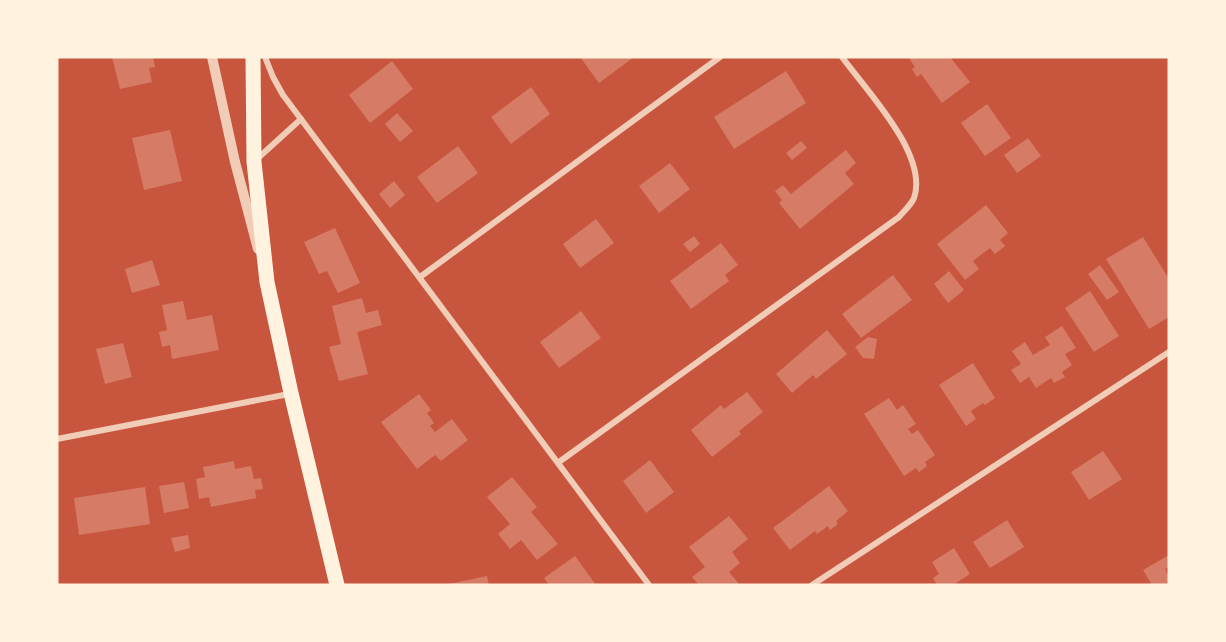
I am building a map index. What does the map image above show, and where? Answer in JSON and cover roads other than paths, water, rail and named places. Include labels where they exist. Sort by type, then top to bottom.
[{"type":"main road","points":[[253,57],[254,162],[267,282],[337,585]]},
{"type":"street","points":[[212,57],[235,162],[267,282]]},
{"type":"street","points":[[265,57],[278,87],[301,119],[649,585]]},
{"type":"street","points":[[420,277],[720,57]]},
{"type":"street","points":[[559,462],[899,217],[913,200],[917,181],[912,159],[898,132],[842,57]]},
{"type":"street","points":[[254,162],[301,119]]},
{"type":"street","points":[[812,585],[1169,352]]},
{"type":"street","points":[[57,439],[291,393]]}]
